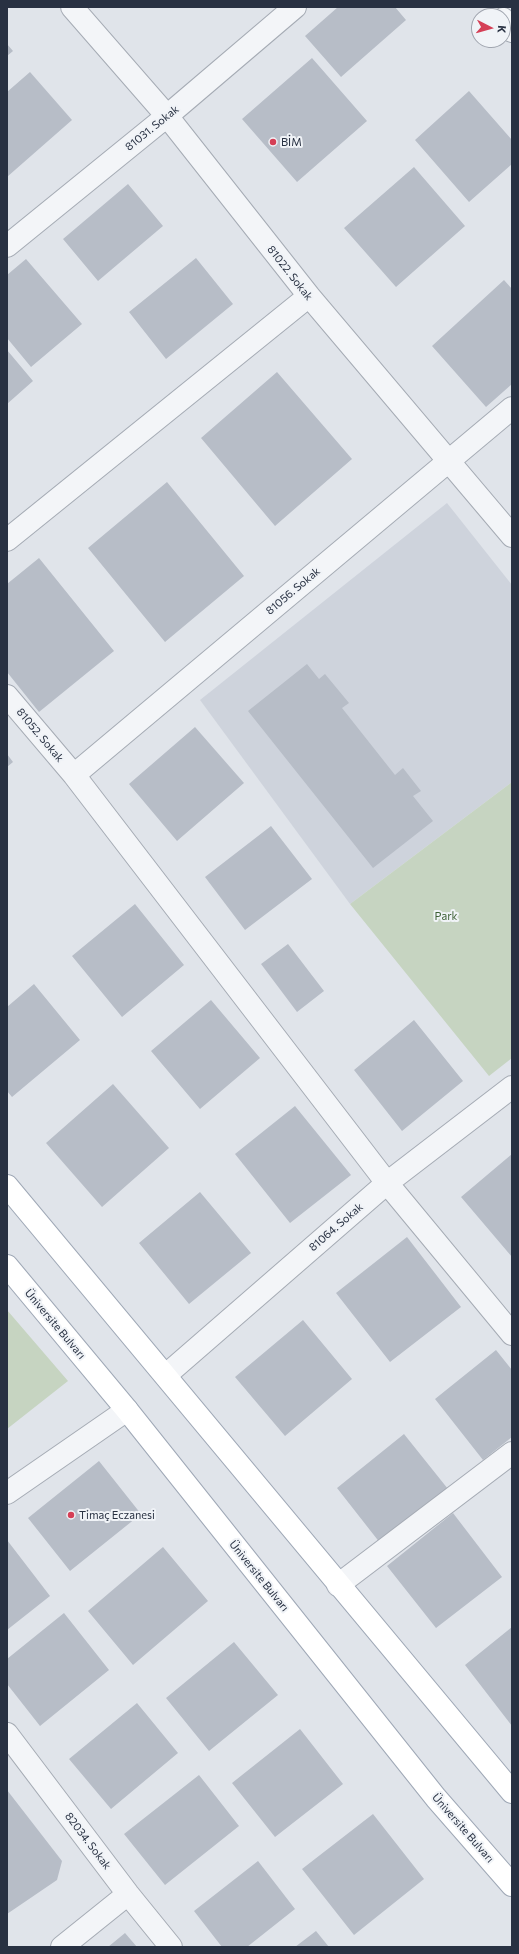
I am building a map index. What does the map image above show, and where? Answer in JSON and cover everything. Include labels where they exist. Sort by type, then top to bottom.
[{"type":"main road","points":[[7,1186],[512,1792]]},
{"type":"main road","name":"Üniversite Bulvarı","points":[[7,1266],[127,1410],[432,1792],[512,1885]]},
{"type":"street","name":"81022. Sokak","points":[[72,7],[167,116],[308,296],[512,536]]},
{"type":"street","name":"81031. Sokak","points":[[7,246],[167,116],[295,7]]},
{"type":"street","points":[[7,540],[308,296]]},
{"type":"street","name":"81056. Sokak","points":[[74,775],[448,460],[512,408]]},
{"type":"street","name":"81052. Sokak","points":[[7,696],[74,775],[388,1183],[512,1334]]},
{"type":"street","name":"81064. Sokak","points":[[166,1375],[388,1183],[512,1087]]},
{"type":"street","points":[[7,1494],[127,1410]]},
{"type":"street","points":[[338,1585],[512,1452]]},
{"type":"street","name":"82034. Sokak","points":[[10,1744],[171,1947]]},
{"type":"street","points":[[62,1947],[128,1894]]},
{"type":"shaded area","points":[[447,503],[512,585],[512,782],[350,904],[200,700]]},
{"type":"green space","name":"Park","points":[[512,782],[512,1058],[489,1076],[350,904]]},
{"type":"green space","points":[[7,1310],[68,1381],[7,1429]]},
{"type":"building","points":[[338,7],[395,7],[406,20],[341,77],[305,36]]},
{"type":"building","points":[[7,44],[13,51],[7,56]]},
{"type":"building","points":[[312,58],[367,121],[297,182],[242,119]]},
{"type":"building","points":[[30,72],[72,120],[7,177],[7,92]]},
{"type":"building","points":[[469,91],[512,140],[512,164],[469,202],[415,140]]},
{"type":"building","points":[[414,167],[465,226],[396,287],[344,228]]},
{"type":"building","points":[[128,184],[163,226],[98,281],[63,239]]},
{"type":"building","points":[[196,258],[233,304],[166,359],[129,312]]},
{"type":"building","points":[[26,259],[82,324],[31,367],[7,338],[7,275]]},
{"type":"building","points":[[504,280],[512,289],[512,384],[486,407],[432,346]]},
{"type":"building","points":[[7,350],[33,381],[7,404]]},
{"type":"building","points":[[277,372],[352,459],[275,526],[201,438]]},
{"type":"building","points":[[167,482],[244,576],[165,642],[88,548]]},
{"type":"building","points":[[39,558],[114,651],[39,712],[7,672],[7,584]]},
{"type":"building","points":[[307,664],[319,679],[325,674],[349,703],[342,708],[395,775],[403,768],[421,791],[413,796],[433,821],[373,868],[248,711]]},
{"type":"building","points":[[195,727],[244,783],[177,841],[129,784]]},
{"type":"building","points":[[7,754],[13,762],[7,767]]},
{"type":"building","points":[[271,826],[312,879],[245,930],[205,877]]},
{"type":"building","points":[[135,904],[184,965],[122,1017],[72,956]]},
{"type":"building","points":[[288,944],[324,991],[297,1012],[261,964]]},
{"type":"building","points":[[34,984],[80,1040],[12,1097],[7,1091],[7,1007]]},
{"type":"building","points":[[211,1000],[260,1058],[200,1109],[151,1051]]},
{"type":"building","points":[[414,1020],[463,1081],[402,1131],[354,1070]]},
{"type":"building","points":[[113,1084],[169,1148],[102,1207],[46,1143]]},
{"type":"building","points":[[295,1106],[351,1175],[290,1223],[235,1154]]},
{"type":"building","points":[[512,1154],[512,1257],[461,1197]]},
{"type":"building","points":[[200,1192],[251,1253],[189,1304],[139,1243]]},
{"type":"building","points":[[407,1237],[461,1307],[390,1362],[336,1293]]},
{"type":"building","points":[[303,1320],[352,1379],[285,1436],[235,1377]]},
{"type":"building","points":[[496,1350],[512,1370],[512,1437],[483,1460],[435,1399]]},
{"type":"building","points":[[404,1434],[452,1494],[384,1548],[337,1488]]},
{"type":"building","points":[[99,1461],[141,1514],[70,1571],[28,1518]]},
{"type":"building","points":[[453,1513],[502,1577],[436,1628],[387,1566]]},
{"type":"building","points":[[7,1540],[50,1596],[7,1630]]},
{"type":"building","points":[[163,1547],[208,1601],[133,1665],[88,1611]]},
{"type":"building","points":[[64,1613],[109,1670],[40,1726],[7,1684],[7,1659]]},
{"type":"building","points":[[512,1627],[512,1726],[465,1665]]},
{"type":"building","points":[[234,1642],[278,1695],[209,1751],[166,1698]]},
{"type":"building","points":[[137,1703],[178,1753],[111,1809],[69,1759]]},
{"type":"building","points":[[300,1729],[343,1784],[275,1837],[232,1783]]},
{"type":"building","points":[[199,1775],[239,1826],[165,1885],[124,1834]]},
{"type":"building","points":[[7,1790],[62,1861],[57,1880],[7,1914]]},
{"type":"building","points":[[373,1814],[424,1879],[354,1935],[302,1869]]},
{"type":"building","points":[[258,1861],[295,1909],[247,1947],[222,1947],[194,1911]]},
{"type":"building","points":[[316,1931],[329,1947],[295,1947]]},
{"type":"building","points":[[125,1933],[137,1947],[108,1947]]},
{"type":"place","name":"BİM","points":[[273,142]]},
{"type":"place","name":"Timaç Eczanesi","points":[[71,1515]]}]
